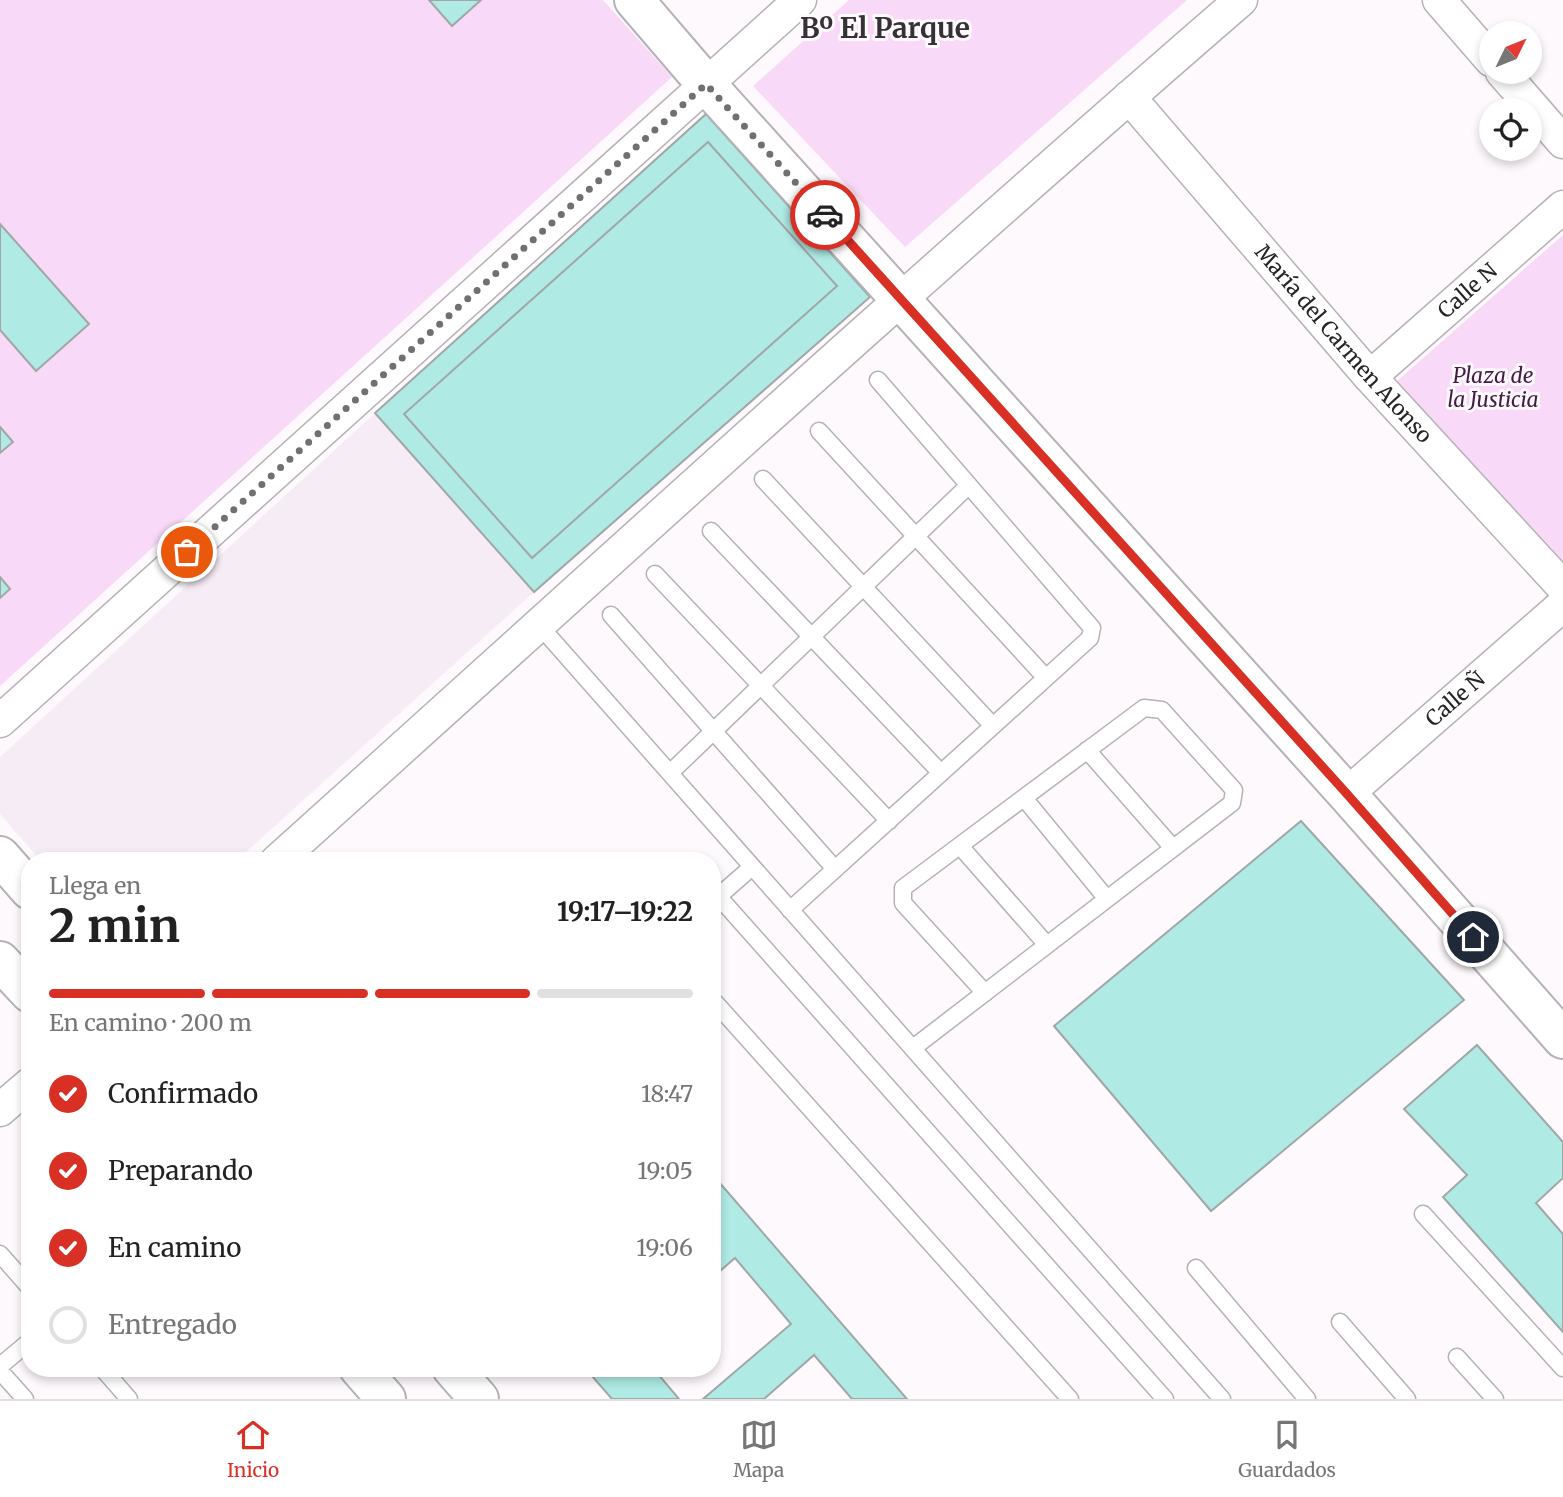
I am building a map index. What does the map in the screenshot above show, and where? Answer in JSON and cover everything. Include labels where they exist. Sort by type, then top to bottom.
[{"type":"street","points":[[634,0],[706,84],[1347,794],[1563,1039]]},
{"type":"street","points":[[0,720],[800,0]]},
{"type":"street","points":[[287,852],[901,299],[1241,0]]},
{"type":"street","points":[[1439,0],[1479,46]]},
{"type":"street","points":[[1512,84],[1563,142]]},
{"type":"street","name":"María del Carmen Alonso","points":[[1129,97],[1370,377],[1563,587]]},
{"type":"street","name":"Calle N","points":[[1370,377],[1563,207]]},
{"type":"street","name":"Calle Ñ","points":[[1347,794],[1563,605]]},
{"type":"street","points":[[0,856],[21,880]]},
{"type":"street","points":[[0,961],[21,983]]},
{"type":"street","points":[[0,1110],[21,1092]]},
{"type":"street","points":[[367,1377],[386,1399]]},
{"type":"street","points":[[460,1377],[479,1399]]},
{"type":"lane","points":[[790,910],[1090,638],[1092,628],[878,380]]},
{"type":"lane","points":[[819,431],[1046,678]]},
{"type":"lane","points":[[763,479],[993,726]]},
{"type":"lane","points":[[670,773],[969,485]]},
{"type":"lane","points":[[711,531],[941,773]]},
{"type":"lane","points":[[656,574],[889,821]]},
{"type":"lane","points":[[611,615],[835,869]]},
{"type":"lane","points":[[539,625],[1222,1399]]},
{"type":"lane","points":[[913,1048],[985,993],[1173,848],[1232,803],[1234,790],[1162,710],[1144,708],[903,888],[903,903],[985,993]]},
{"type":"lane","points":[[1087,750],[1173,848]]},
{"type":"lane","points":[[1024,798],[1107,899]]},
{"type":"lane","points":[[960,846],[1047,945]]},
{"type":"lane","points":[[721,894],[752,867]]},
{"type":"lane","points":[[721,906],[1166,1399]]},
{"type":"lane","points":[[721,1009],[1070,1399]]},
{"type":"lane","points":[[1423,1214],[1563,1368]]},
{"type":"lane","points":[[0,1254],[21,1278]]},
{"type":"lane","points":[[1196,1268],[1307,1399]]},
{"type":"lane","points":[[1340,1322],[1407,1399]]},
{"type":"lane","points":[[21,1349],[0,1369],[25,1399]]},
{"type":"lane","points":[[1457,1357],[1495,1399]]},
{"type":"lane","points":[[110,1377],[129,1399]]},
{"type":"shaded area","points":[[375,413],[534,592],[246,852],[33,852],[0,814],[0,757]]},
{"type":"green space","points":[[0,0],[603,0],[672,77],[0,686]]},
{"type":"green space","points":[[849,0],[1187,0],[905,247],[753,86]]},
{"type":"green space","name":"Plaza de la Justicia","points":[[1563,235],[1563,572],[1396,382]]},
{"type":"building","points":[[429,0],[481,0],[452,26]]},
{"type":"building","points":[[706,114],[870,297],[534,592],[375,413]]},
{"type":"building","points":[[708,142],[837,286],[532,558],[404,414]]},
{"type":"building","points":[[0,224],[89,324],[36,371],[0,330]]},
{"type":"building","points":[[0,427],[13,442],[0,453]]},
{"type":"building","points":[[0,577],[10,589],[0,598]]},
{"type":"building","points":[[1301,821],[1464,1000],[1211,1211],[1054,1026]]},
{"type":"building","points":[[1477,1045],[1563,1142],[1563,1178],[1536,1203],[1563,1234],[1563,1332],[1443,1197],[1467,1175],[1404,1109]]},
{"type":"building","points":[[721,1184],[907,1399],[852,1399],[814,1355],[764,1399],[703,1399],[791,1324],[735,1258],[721,1270]]},
{"type":"building","points":[[593,1377],[661,1377],[679,1399],[612,1399]]},
{"type":"way so far","points":[[187,552],[706,84],[825,215]]},
{"type":"district","name":"Bº El Parque","points":[[885,28]]},
{"type":"route","points":[[825,215],[1473,937]]}]
